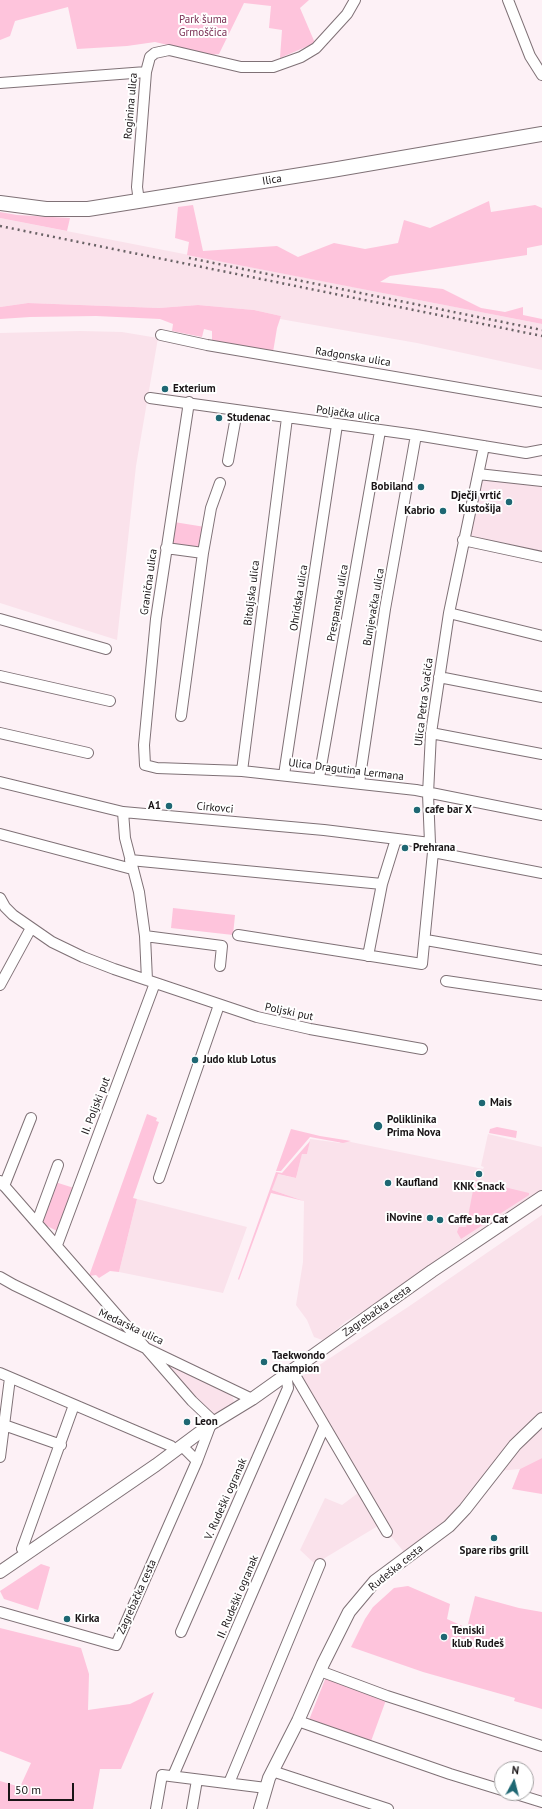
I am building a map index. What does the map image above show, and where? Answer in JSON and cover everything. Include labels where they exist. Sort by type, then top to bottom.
[{"type":"main road","name":"Ilica","points":[[0,203],[30,208],[58,210],[88,208],[139,201],[542,134]]},
{"type":"street","name":"Roginina ulica","points":[[139,201],[137,188],[146,72],[150,57],[155,53],[169,50],[241,67],[273,67],[285,64],[316,48],[346,14],[355,0]]},
{"type":"street","points":[[508,0],[530,56],[542,75]]},
{"type":"street","points":[[0,83],[146,72]]},
{"type":"street","name":"Radgonska ulica","points":[[161,335],[207,345],[542,402]]},
{"type":"street","name":"Poljačka ulica","points":[[150,398],[189,402],[238,411],[416,435],[526,453],[542,450]]},
{"type":"street","name":"Granična ulica","points":[[145,765],[144,754],[147,713],[156,619],[189,402]]},
{"type":"street","points":[[228,461],[238,411]]},
{"type":"street","name":"Bitoljska ulica","points":[[242,771],[287,418]]},
{"type":"street","name":"Ohridska ulica","points":[[284,775],[337,425]]},
{"type":"street","name":"Prespanska ulica","points":[[319,778],[380,431]]},
{"type":"street","name":"Bunjevačka ulica","points":[[359,783],[385,610],[416,435]]},
{"type":"street","name":"Ulica Petra Svačića","points":[[368,956],[422,964],[426,940],[431,848],[428,763],[431,733],[438,677],[449,613],[484,446]]},
{"type":"street","points":[[478,474],[542,480]]},
{"type":"street","points":[[181,716],[203,554],[211,508],[220,483]]},
{"type":"street","points":[[464,540],[542,557]]},
{"type":"street","points":[[166,548],[203,554]]},
{"type":"street","points":[[449,613],[542,636]]},
{"type":"street","points":[[0,619],[106,649]]},
{"type":"street","points":[[0,676],[110,701]]},
{"type":"street","points":[[438,677],[542,696]]},
{"type":"street","points":[[0,733],[88,753]]},
{"type":"street","points":[[431,733],[542,754]]},
{"type":"street","name":"Ulica Dragutina Lermana","points":[[145,765],[158,768],[242,771],[319,778],[416,790],[428,794],[542,815]]},
{"type":"street","name":"Cirkovci","points":[[0,782],[123,812],[324,830],[396,839],[542,873]]},
{"type":"street","name":"II. Poljski put","points":[[56,1245],[151,981],[139,892],[125,838],[123,812]]},
{"type":"street","points":[[0,834],[131,865],[382,884]]},
{"type":"street","points":[[238,935],[368,956],[382,884],[396,839]]},
{"type":"street","points":[[0,898],[5,906],[31,928],[52,942],[84,957],[151,981]]},
{"type":"street","points":[[0,985],[31,928]]},
{"type":"street","points":[[144,936],[222,946],[220,966]]},
{"type":"street","points":[[426,940],[542,960]]},
{"type":"street","name":"Poljski put","points":[[151,981],[258,1017],[310,1029],[422,1049]]},
{"type":"street","points":[[446,981],[542,995]]},
{"type":"street","points":[[159,1178],[219,1005]]},
{"type":"street","points":[[31,1118],[2,1184],[37,1222],[192,1401],[210,1418],[211,1424]]},
{"type":"street","points":[[37,1222],[58,1165]]},
{"type":"street","name":"Zagrebačka cesta","points":[[0,1572],[211,1424],[252,1398],[448,1260],[542,1198]]},
{"type":"street","name":"Medarska ulica","points":[[0,1277],[14,1286],[252,1398]]},
{"type":"street","points":[[289,1372],[324,1426],[387,1532]]},
{"type":"street","name":"V. Rudeški ogranak","points":[[181,1632],[288,1388],[289,1372]]},
{"type":"street","points":[[0,1373],[178,1448],[197,1462]]},
{"type":"street","points":[[0,1457],[10,1378]]},
{"type":"street","points":[[22,1549],[74,1405]]},
{"type":"street","name":"Rudeška cesta","points":[[260,1809],[272,1771],[298,1721],[342,1623],[358,1600],[375,1581],[449,1526],[466,1509],[515,1445],[542,1418]]},
{"type":"street","name":"Zagrebačka cesta","points":[[0,1612],[116,1645],[197,1462],[211,1424]]},
{"type":"street","points":[[4,1425],[60,1445]]},
{"type":"street","name":"II. Rudeški ogranak","points":[[173,1776],[324,1426]]},
{"type":"street","points":[[229,1783],[320,1564]]},
{"type":"street","points":[[320,1671],[387,1696],[542,1746]]},
{"type":"street","points":[[298,1721],[450,1774],[494,1788]]},
{"type":"street","points":[[272,1771],[371,1806],[388,1809]]},
{"type":"street","points":[[156,1809],[162,1775],[266,1788]]},
{"type":"street","points":[[192,1809],[197,1780]]},
{"type":"shaded area","points":[[0,218],[542,324],[542,370],[417,343],[280,319],[281,316],[254,310],[198,305],[159,308],[28,303],[0,307]]},
{"type":"shaded area","points":[[80,331],[122,332],[158,338],[136,466],[117,640],[0,603],[0,333]]},
{"type":"shaded area","name":"Dječji vrtić Kustošija","points":[[490,480],[542,485],[542,553],[472,538],[469,535],[481,483],[483,481]]},
{"type":"shaded area","points":[[488,1134],[542,1147],[542,1190],[461,1242],[389,1295],[345,1322],[328,1337],[322,1340],[314,1337],[307,1320],[296,1305],[303,1262],[304,1201],[272,1190],[277,1174],[296,1178],[302,1153],[307,1154],[310,1139],[340,1143],[341,1140],[483,1169],[484,1167],[481,1166]]},
{"type":"shaded area","points":[[137,1199],[247,1227],[223,1293],[119,1272]]},
{"type":"shaded area","points":[[542,1215],[542,1458],[520,1469],[487,1472],[445,1522],[404,1552],[381,1524],[315,1564],[300,1550],[325,1498],[342,1505],[362,1490],[301,1377],[408,1307]]},
{"type":"shaded area","points":[[163,1360],[231,1394],[234,1400],[233,1403],[218,1415],[209,1414],[173,1375]]},
{"type":"green space","name":"Park šuma Grmoščica","points":[[0,0],[309,0],[300,8],[315,43],[280,58],[282,30],[269,28],[271,6],[244,3],[219,54],[211,55],[155,42],[127,46],[77,49],[68,7],[15,21],[10,36],[0,40]]},
{"type":"green space","points":[[489,201],[491,212],[535,205],[542,208],[542,245],[527,248],[527,255],[390,276],[380,282],[443,289],[481,308],[505,312],[523,307],[523,315],[542,319],[542,324],[187,255],[189,242],[175,238],[178,207],[193,205],[203,251],[277,246],[298,257],[334,243],[365,249],[398,243],[404,220],[430,228]]},
{"type":"green space","points":[[0,212],[17,215],[70,218],[67,231],[0,218]]},
{"type":"green space","points":[[28,303],[159,308],[198,305],[254,310],[281,316],[277,328],[273,352],[212,341],[212,331],[204,329],[202,337],[172,331],[173,324],[160,319],[96,316],[0,319],[0,307]]},
{"type":"green space","points":[[174,522],[205,527],[200,548],[172,546]]},
{"type":"green space","points":[[173,908],[235,915],[233,935],[171,928]]},
{"type":"green space","points":[[147,1114],[157,1118],[156,1121],[159,1122],[133,1198],[137,1199],[119,1272],[110,1271],[99,1278],[96,1275],[89,1276]]},
{"type":"green space","points":[[497,1127],[517,1131],[516,1138],[489,1133],[490,1129]]},
{"type":"green space","points":[[291,1129],[351,1141],[343,1143],[310,1137],[281,1171],[276,1171]]},
{"type":"green space","points":[[310,1141],[307,1154],[302,1154],[296,1178],[278,1174],[272,1190],[304,1201],[271,1193],[239,1280],[238,1279],[276,1172],[282,1173]]},
{"type":"green space","points":[[475,1180],[529,1193],[529,1195],[461,1239],[457,1232],[459,1227],[466,1227]]},
{"type":"green space","points":[[55,1182],[74,1188],[57,1231],[43,1224],[42,1221]]},
{"type":"green space","points":[[542,1458],[542,1494],[512,1489],[520,1469]]},
{"type":"green space","points":[[41,1564],[50,1567],[38,1610],[4,1599],[0,1591]]},
{"type":"green space","name":"Teniski klub Rudeš","points":[[408,1586],[450,1604],[447,1619],[467,1628],[475,1596],[519,1608],[542,1612],[542,1709],[514,1701],[515,1698],[423,1672],[351,1647],[365,1619],[373,1607],[394,1588]]},
{"type":"green space","points":[[0,1628],[81,1648],[89,1674],[88,1710],[130,1704],[154,1692],[121,1769],[100,1769],[93,1809],[0,1809],[0,1781],[20,1787],[31,1763],[0,1751]]},
{"type":"green space","points":[[326,1677],[386,1700],[370,1744],[309,1720]]},
{"type":"railway","points":[[0,226],[542,336]]},
{"type":"railway","points":[[189,258],[542,330]]},
{"type":"place","name":"Exterium","points":[[165,389]]},
{"type":"place","name":"Studenac","points":[[219,418]]},
{"type":"place","name":"Bobiland","points":[[421,487]]},
{"type":"place","name":"Dječji vrtić Kustošija","points":[[509,502]]},
{"type":"place","name":"Kabrio","points":[[443,511]]},
{"type":"place","name":"A1","points":[[169,806]]},
{"type":"place","name":"cafe bar X","points":[[417,810]]},
{"type":"place","name":"Prehrana","points":[[405,848]]},
{"type":"place","name":"Judo klub Lotus","points":[[195,1060]]},
{"type":"place","name":"Mais","points":[[482,1103]]},
{"type":"place","name":"Poliklinika Prima Nova","points":[[378,1126]]},
{"type":"place","name":"KNK Snack","points":[[479,1174]]},
{"type":"place","name":"Kaufland","points":[[388,1183]]},
{"type":"place","name":"iNovine","points":[[430,1218]]},
{"type":"place","name":"Caffe bar Cat","points":[[440,1220]]},
{"type":"place","name":"Taekwondo Champion","points":[[264,1362]]},
{"type":"place","name":"Leon","points":[[187,1422]]},
{"type":"place","name":"Spare ribs grill","points":[[494,1538]]},
{"type":"place","name":"Kirka","points":[[67,1619]]},
{"type":"place","name":"Teniski klub Rudeš","points":[[444,1637]]}]
